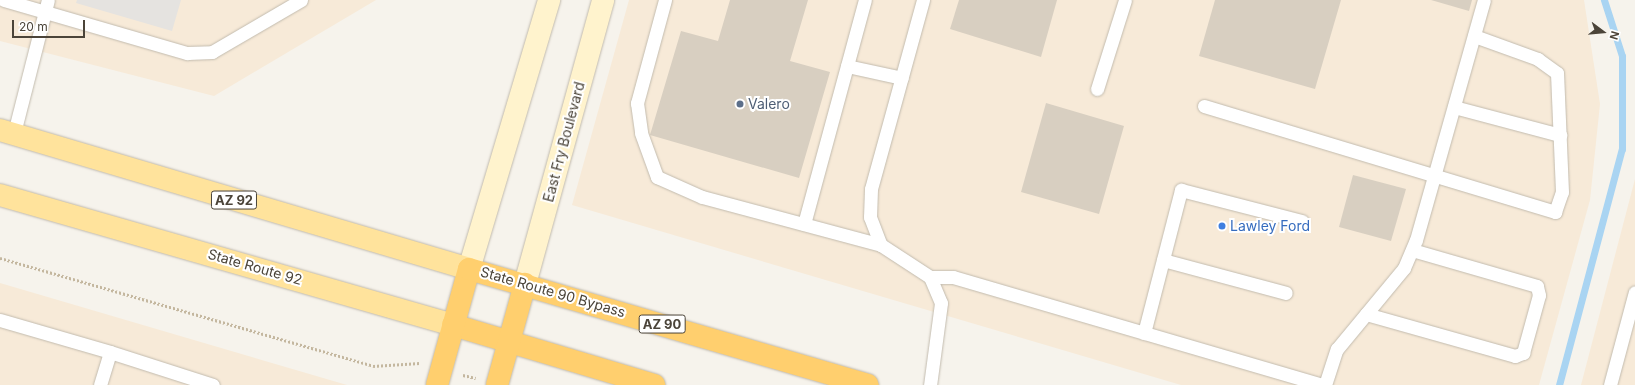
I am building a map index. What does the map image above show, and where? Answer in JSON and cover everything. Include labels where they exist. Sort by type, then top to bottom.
[{"type":"highway","name":"State Route 90 Bypass","points":[[469,269],[525,284],[867,385]]},
{"type":"highway","points":[[437,385],[469,269]]},
{"type":"highway","points":[[497,385],[525,284]]},
{"type":"highway","name":"State Route 92","points":[[453,325],[510,342]]},
{"type":"highway","points":[[510,342],[654,385]]},
{"type":"main road","points":[[469,269],[549,0]]},
{"type":"main road","name":"East Fry Boulevard","points":[[525,284],[603,0]]},
{"type":"main road","name":"AZ 92","points":[[7,131],[469,269]]},
{"type":"main road","name":"State Route 92","points":[[0,195],[453,325]]},
{"type":"lane","points":[[4,0],[46,6],[187,53],[212,52],[301,0]]},
{"type":"lane","points":[[665,0],[637,103],[641,133],[657,177],[702,197],[881,245],[930,277],[953,277],[1323,385],[1337,349],[1404,268],[1412,250],[1484,0]]},
{"type":"lane","points":[[804,224],[865,0]]},
{"type":"lane","points":[[881,245],[870,217],[872,189],[923,0]]},
{"type":"lane","points":[[1097,89],[1125,0]]},
{"type":"lane","points":[[7,131],[46,6]]},
{"type":"lane","points":[[1204,106],[1433,177],[1555,212],[1562,192],[1557,74],[1538,59],[1474,36]]},
{"type":"lane","points":[[847,66],[902,78]]},
{"type":"lane","points":[[1454,106],[1560,135]]},
{"type":"lane","points":[[1144,333],[1181,190],[1302,221]]},
{"type":"lane","points":[[1366,314],[1515,356],[1523,353],[1539,295],[1537,286],[1412,250]]},
{"type":"lane","points":[[1163,260],[1286,293]]},
{"type":"lane","points":[[930,277],[941,303],[930,385]]},
{"type":"lane","points":[[1610,385],[1635,292]]},
{"type":"lane","points":[[0,320],[110,352],[213,385]]},
{"type":"lane","points":[[100,385],[110,352]]},
{"type":"path","points":[[0,258],[373,366]]},
{"type":"shaded area","points":[[0,0],[376,0],[214,96],[0,41]]},
{"type":"shaded area","points":[[77,0],[181,0],[172,31],[76,3]]},
{"type":"shaded area","points":[[629,0],[1584,0],[1600,104],[1590,200],[1539,385],[1181,385],[572,205]]},
{"type":"shaded area","points":[[1635,179],[1635,385],[1581,385]]},
{"type":"shaded area","points":[[0,283],[347,385],[0,385]]},
{"type":"building","name":"Valero","points":[[730,0],[808,0],[790,61],[830,72],[799,178],[650,135],[681,31],[718,41]]},
{"type":"building","points":[[959,0],[1057,0],[1041,57],[950,29]]},
{"type":"building","points":[[1215,0],[1341,0],[1315,89],[1199,56]]},
{"type":"building","points":[[1431,0],[1472,0],[1469,11]]},
{"type":"building","points":[[1046,103],[1124,126],[1099,214],[1021,192]]},
{"type":"building","points":[[1353,175],[1406,189],[1391,241],[1339,227]]},
{"type":"waterway","points":[[1559,385],[1622,149],[1622,56],[1604,0]]},
{"type":"place","name":"Valero","points":[[740,104]]},
{"type":"place","name":"Lawley Ford","points":[[1222,226]]}]
